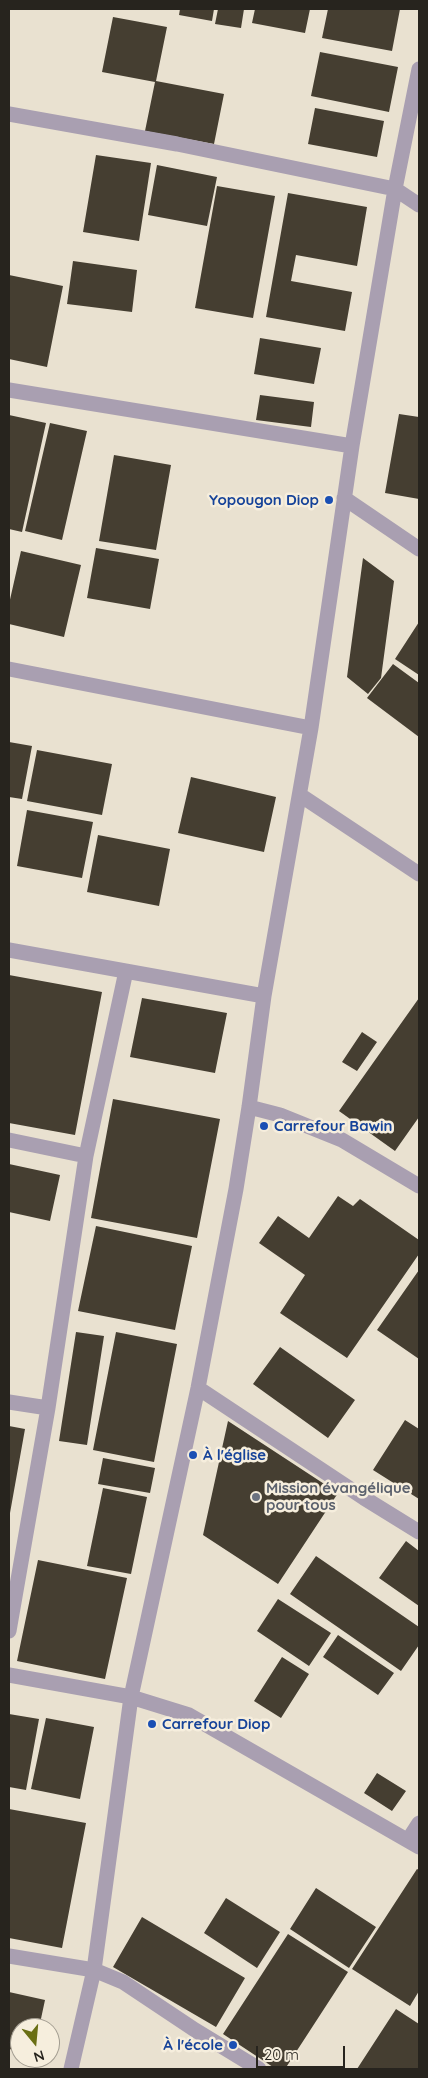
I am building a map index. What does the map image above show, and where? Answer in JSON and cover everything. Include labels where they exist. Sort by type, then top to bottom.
[{"type":"street","points":[[71,2069],[94,1970],[131,1696],[198,1388],[250,1107],[264,996],[311,728],[352,446],[395,189],[419,69]]},
{"type":"street","points":[[9,114],[177,144],[395,189],[419,205]]},
{"type":"street","points":[[9,390],[352,446]]},
{"type":"street","points":[[344,498],[419,549]]},
{"type":"street","points":[[9,669],[311,728]]},
{"type":"street","points":[[300,795],[419,874]]},
{"type":"street","points":[[9,950],[264,996]]},
{"type":"street","points":[[9,1632],[48,1408],[86,1156],[126,971]]},
{"type":"street","points":[[250,1107],[280,1115],[342,1140],[419,1186]]},
{"type":"street","points":[[9,1140],[86,1156]]},
{"type":"street","points":[[198,1388],[364,1498],[419,1532]]},
{"type":"street","points":[[9,1402],[48,1408]]},
{"type":"street","points":[[9,1675],[131,1696],[189,1715],[414,1844],[419,1823]]},
{"type":"street","points":[[9,1956],[94,1970],[123,1982],[195,2030],[260,2069]]},
{"type":"building","points":[[180,9],[214,9],[212,21],[179,15]]},
{"type":"building","points":[[218,9],[244,9],[241,28],[215,24]]},
{"type":"building","points":[[255,9],[310,9],[305,33],[252,23]]},
{"type":"building","points":[[328,9],[400,9],[392,51],[322,38]]},
{"type":"building","points":[[113,17],[167,27],[156,81],[224,94],[214,144],[145,131],[155,82],[102,72]]},
{"type":"building","points":[[320,52],[398,67],[389,112],[311,96]]},
{"type":"building","points":[[315,108],[384,121],[377,157],[308,144]]},
{"type":"building","points":[[96,155],[151,163],[139,241],[83,232]]},
{"type":"building","points":[[157,165],[217,177],[207,226],[148,215]]},
{"type":"building","points":[[217,186],[275,196],[253,318],[195,308]]},
{"type":"building","points":[[288,193],[367,207],[357,266],[296,255],[291,281],[352,292],[345,331],[266,317]]},
{"type":"building","points":[[73,261],[137,270],[132,312],[67,304]]},
{"type":"building","points":[[9,275],[63,286],[47,367],[9,359]]},
{"type":"building","points":[[260,338],[321,348],[314,384],[254,374]]},
{"type":"building","points":[[260,395],[314,402],[311,427],[256,420]]},
{"type":"building","points":[[399,414],[419,417],[419,499],[385,493]]},
{"type":"building","points":[[9,415],[46,423],[22,532],[9,529]]},
{"type":"building","points":[[50,423],[87,431],[62,540],[25,531]]},
{"type":"building","points":[[114,455],[171,465],[156,550],[99,541]]},
{"type":"building","points":[[96,548],[159,559],[150,609],[87,598]]},
{"type":"building","points":[[21,551],[81,565],[64,637],[9,624],[9,604]]},
{"type":"building","points":[[363,558],[394,581],[381,678],[368,694],[347,677]]},
{"type":"building","points":[[419,622],[419,675],[395,659]]},
{"type":"building","points":[[393,664],[419,683],[419,737],[367,698]]},
{"type":"building","points":[[9,742],[32,746],[22,799],[9,797]]},
{"type":"building","points":[[37,750],[112,764],[102,815],[27,801]]},
{"type":"building","points":[[191,777],[276,797],[264,852],[178,833]]},
{"type":"building","points":[[27,810],[93,822],[82,878],[17,866]]},
{"type":"building","points":[[98,835],[170,849],[159,906],[87,892]]},
{"type":"building","points":[[9,975],[102,992],[75,1135],[9,1123]]},
{"type":"building","points":[[142,998],[227,1013],[215,1073],[130,1057]]},
{"type":"building","points":[[419,998],[419,1117],[395,1151],[339,1111]]},
{"type":"building","points":[[362,1032],[377,1042],[357,1071],[342,1062]]},
{"type":"building","points":[[113,1099],[220,1119],[197,1238],[91,1218]]},
{"type":"building","points":[[9,1164],[60,1175],[50,1221],[9,1212]]},
{"type":"building","points":[[338,1196],[353,1206],[360,1199],[419,1240],[419,1254],[347,1358],[280,1313],[305,1275],[259,1243],[278,1216],[309,1238]]},
{"type":"building","points":[[96,1226],[192,1246],[175,1330],[78,1311]]},
{"type":"building","points":[[419,1270],[419,1359],[377,1330]]},
{"type":"building","points":[[76,1332],[104,1336],[87,1445],[59,1441]]},
{"type":"building","points":[[116,1332],[177,1344],[154,1462],[93,1450]]},
{"type":"building","points":[[280,1347],[355,1400],[328,1438],[253,1384]]},
{"type":"building","points":[[405,1420],[419,1429],[419,1499],[373,1470]]},
{"type":"building","points":[[228,1421],[338,1493],[278,1584],[203,1535]]},
{"type":"building","points":[[9,1426],[25,1429],[10,1513],[9,1513]]},
{"type":"building","points":[[103,1458],[155,1468],[150,1493],[98,1484]]},
{"type":"building","points":[[103,1488],[147,1497],[131,1574],[87,1566]]},
{"type":"building","points":[[406,1541],[419,1551],[419,1606],[379,1578]]},
{"type":"building","points":[[316,1556],[419,1627],[419,1645],[401,1671],[290,1594]]},
{"type":"building","points":[[38,1560],[127,1578],[105,1679],[17,1661]]},
{"type":"building","points":[[278,1599],[331,1633],[309,1666],[257,1631]]},
{"type":"building","points":[[338,1635],[394,1673],[378,1695],[323,1657]]},
{"type":"building","points":[[282,1657],[309,1674],[281,1718],[254,1701]]},
{"type":"building","points":[[9,1714],[39,1719],[26,1790],[9,1787]]},
{"type":"building","points":[[46,1718],[94,1727],[80,1799],[31,1789]]},
{"type":"building","points":[[377,1773],[406,1791],[392,1811],[364,1793]]},
{"type":"building","points":[[9,1809],[86,1823],[62,1948],[9,1938]]},
{"type":"building","points":[[417,1869],[419,1870],[419,1991],[410,2006],[352,1969]]},
{"type":"building","points":[[316,1888],[376,1927],[349,1968],[290,1929]]},
{"type":"building","points":[[226,1898],[280,1932],[257,1968],[204,1933]]},
{"type":"building","points":[[142,1917],[245,1978],[216,2027],[113,1967]]},
{"type":"building","points":[[288,1934],[348,1972],[285,2069],[276,2069],[223,2034]]},
{"type":"building","points":[[9,1992],[45,2000],[41,2018],[10,2018],[9,2049]]},
{"type":"building","points":[[396,2009],[419,2024],[419,2069],[357,2069]]},
{"type":"place","name":"Yopougon Diop","points":[[329,500]]},
{"type":"place","name":"Carrefour Bawin","points":[[264,1126]]},
{"type":"place","name":"À l'église","points":[[193,1455]]},
{"type":"place","name":"Mission évangélique pour tous","points":[[256,1497]]},
{"type":"place","name":"Carrefour Diop","points":[[152,1724]]},
{"type":"place","name":"À l'école","points":[[233,2045]]}]
